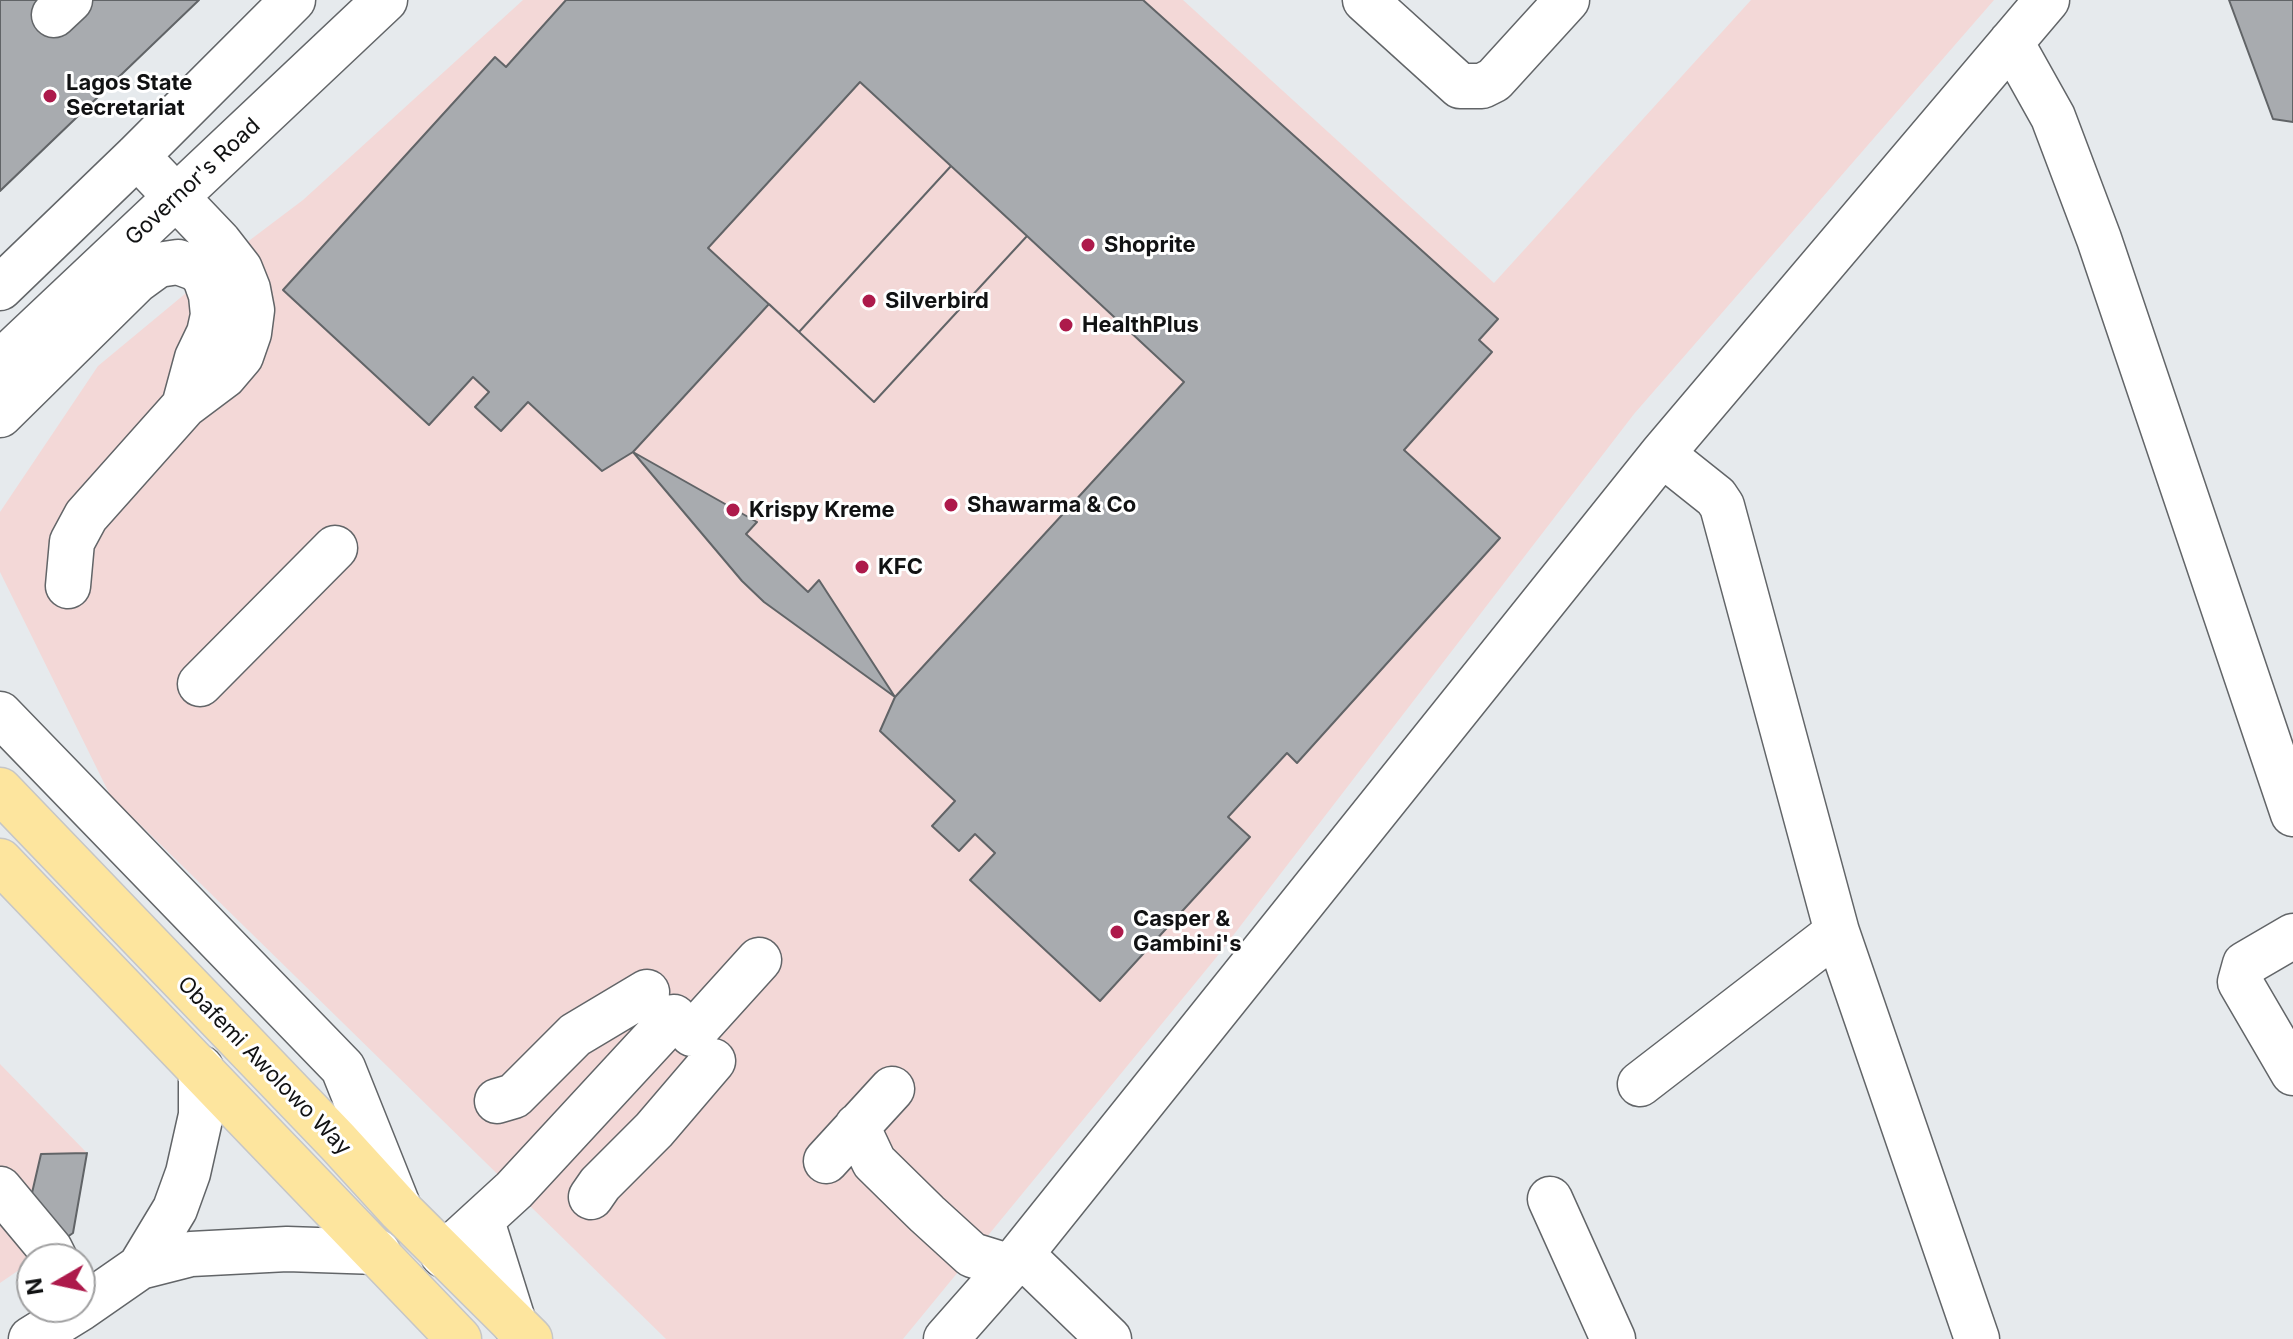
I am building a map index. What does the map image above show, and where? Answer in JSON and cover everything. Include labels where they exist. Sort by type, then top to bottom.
[{"type":"main road","name":"Obafemi Awolowo Way","points":[[0,790],[443,1255],[522,1331]]},
{"type":"main road","points":[[0,861],[459,1339]]},
{"type":"street","points":[[0,288],[293,0]]},
{"type":"street","name":"Governor's Road","points":[[0,363],[385,0]]},
{"type":"street","points":[[1365,0],[1460,86],[1482,86],[1494,80],[1567,0]]},
{"type":"street","points":[[946,1339],[1016,1260],[1662,454],[2047,0]]},
{"type":"street","points":[[2011,42],[2053,117],[2099,239],[2293,814]]},
{"type":"street","points":[[68,586],[72,542],[86,516],[184,406],[224,376],[241,356],[249,333],[252,310],[240,269],[231,255],[137,156]]},
{"type":"street","points":[[0,415],[136,281],[158,265],[178,262],[197,269],[205,278],[213,315],[184,406]]},
{"type":"street","points":[[1662,454],[1716,497],[1722,506],[1837,932],[1977,1339]]},
{"type":"street","points":[[200,684],[335,548]]},
{"type":"street","points":[[0,714],[343,1068],[400,1210]]},
{"type":"street","points":[[1640,1084],[1837,932]]},
{"type":"street","points":[[2293,936],[2245,964],[2240,982],[2293,1073]]},
{"type":"street","points":[[443,1255],[482,1221],[682,1026],[759,960]]},
{"type":"street","points":[[497,1101],[514,1096],[575,1035],[682,1026]]},
{"type":"street","points":[[591,1197],[654,1130],[682,1026]]},
{"type":"street","points":[[140,1267],[175,1209],[188,1173],[201,1115],[201,1068]]},
{"type":"street","points":[[826,1161],[892,1089]]},
{"type":"street","points":[[857,1126],[887,1142],[1016,1260],[1109,1339]]},
{"type":"street","points":[[0,1189],[45,1243]]},
{"type":"street","points":[[1550,1199],[1613,1339]]},
{"type":"street","points":[[482,1221],[522,1331]]},
{"type":"street","points":[[96,1296],[140,1267],[191,1254],[287,1249],[378,1252]]},
{"type":"street","points":[[31,1339],[56,1323]]},
{"type":"shaded area","points":[[523,0],[1183,0],[1494,283],[1751,0],[1994,0],[1634,414],[1215,959],[903,1339],[666,1339],[110,795],[0,572],[0,512],[98,366],[303,200]]},
{"type":"shaded area","points":[[0,1064],[87,1153],[73,1233],[58,1243],[16,1243],[16,1272],[0,1283]]},
{"type":"building","name":"Lagos State Secretariat","points":[[0,0],[199,0],[0,191]]},
{"type":"building","points":[[566,0],[1143,0],[1498,319],[1479,340],[1492,352],[1404,450],[1500,538],[1297,763],[1287,753],[1228,817],[1250,837],[1100,1001],[970,880],[995,853],[975,834],[959,851],[932,826],[955,801],[880,731],[895,697],[764,602],[742,581],[633,452],[602,471],[528,402],[501,431],[475,407],[489,392],[473,377],[429,425],[283,290],[495,57],[506,67]]},
{"type":"building","points":[[2229,0],[2293,0],[2293,122],[2273,119]]},
{"type":"building","points":[[860,82],[951,166],[799,332],[708,248]]},
{"type":"building","points":[[951,166],[1027,236],[874,402],[799,332]]},
{"type":"building","points":[[1027,236],[1184,382],[895,697],[819,580],[808,592],[746,534],[757,522],[633,452],[769,304],[874,402]]},
{"type":"building","points":[[87,1153],[73,1233],[63,1240],[32,1193],[41,1154]]},
{"type":"place","name":"Lagos State Secretariat","points":[[50,96]]},
{"type":"place","name":"Shoprite","points":[[1088,245]]},
{"type":"place","name":"Silverbird","points":[[869,301]]},
{"type":"place","name":"HealthPlus","points":[[1066,325]]},
{"type":"place","name":"Shawarma & Co","points":[[951,505]]},
{"type":"place","name":"Krispy Kreme","points":[[733,510]]},
{"type":"place","name":"KFC","points":[[862,567]]},
{"type":"place","name":"Casper & Gambini's","points":[[1117,932]]}]
